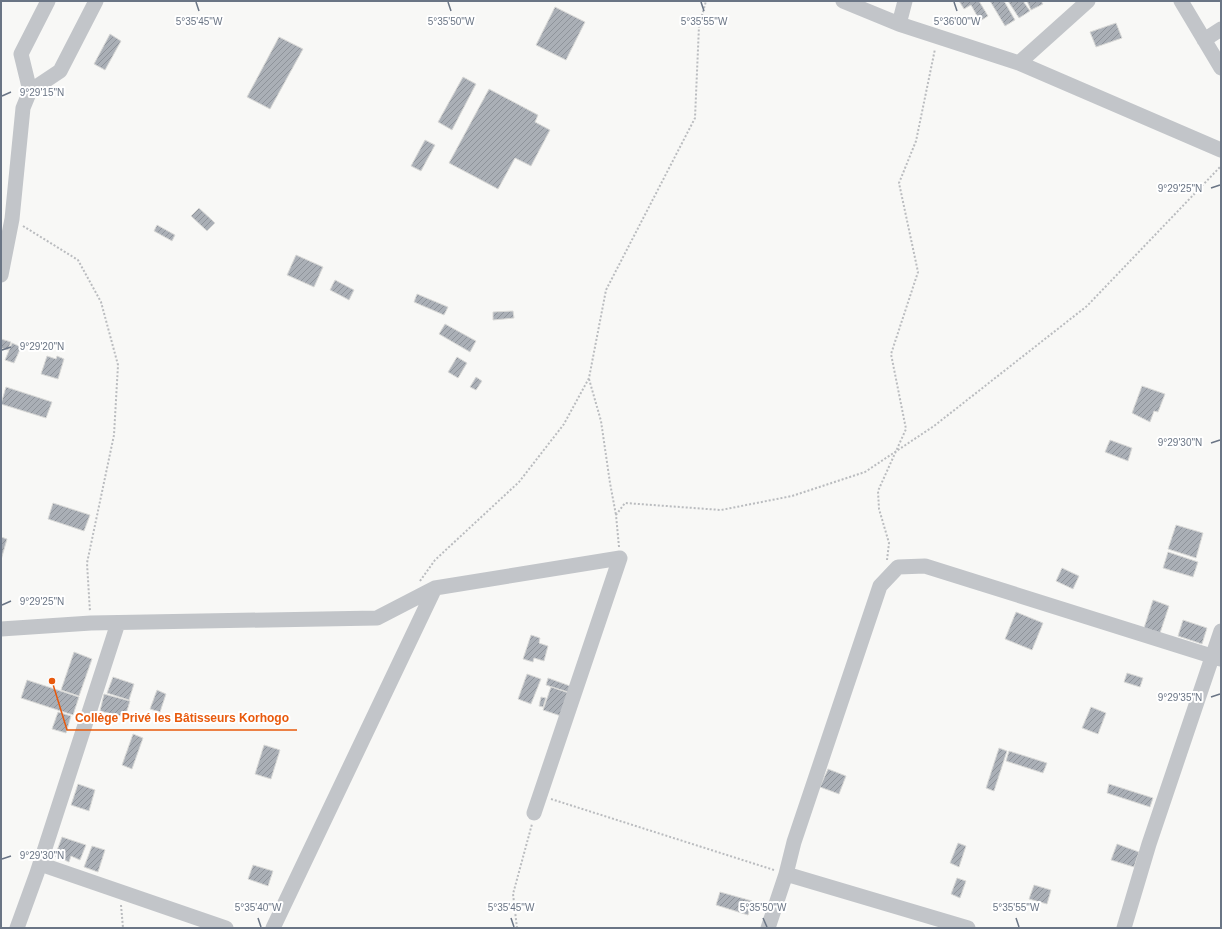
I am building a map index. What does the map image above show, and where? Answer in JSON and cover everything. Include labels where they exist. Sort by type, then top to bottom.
[{"type":"street","points":[[30,91],[21,54],[48,1]]},
{"type":"street","points":[[1,275],[12,219],[23,108],[30,91],[60,71],[96,1]]},
{"type":"street","points":[[843,1],[899,24],[1020,63],[1221,150]]},
{"type":"street","points":[[899,24],[905,1]]},
{"type":"street","points":[[1020,63],[1088,1]]},
{"type":"street","points":[[1181,1],[1221,68]]},
{"type":"street","points":[[1204,40],[1221,30]]},
{"type":"street","points":[[1,629],[91,623],[377,618],[435,588],[620,558],[534,813]]},
{"type":"street","points":[[768,928],[786,874],[794,842],[880,586],[898,567],[925,566],[1217,658]]},
{"type":"street","points":[[273,928],[435,588]]},
{"type":"street","points":[[17,928],[40,864],[118,623]]},
{"type":"street","points":[[1124,928],[1149,844],[1217,658],[1221,631]]},
{"type":"street","points":[[40,864],[226,928]]},
{"type":"street","points":[[786,874],[968,928]]},
{"type":"path","points":[[417,586],[435,560],[519,482],[564,424],[589,378],[606,290],[695,118],[699,26],[706,1]]},
{"type":"path","points":[[886,565],[889,543],[880,509],[878,491],[906,429],[891,354],[918,272],[899,183],[916,141],[938,36]]},
{"type":"path","points":[[616,515],[625,503],[721,510],[792,496],[865,472],[940,421],[1087,306],[1221,166]]},
{"type":"path","points":[[12,219],[78,260],[101,302],[118,366],[114,435],[87,563],[91,623]]},
{"type":"path","points":[[589,378],[601,421],[616,515],[620,558]]},
{"type":"path","points":[[539,795],[786,874]]},
{"type":"path","points":[[517,928],[514,894],[534,813]]},
{"type":"path","points":[[119,892],[123,928]]},
{"type":"building","points":[[959,1],[979,1],[988,16],[980,21],[971,5],[964,9]]},
{"type":"building","points":[[990,1],[1004,1],[1015,20],[1005,26]]},
{"type":"building","points":[[1008,1],[1023,1],[1030,11],[1019,18]]},
{"type":"building","points":[[1027,1],[1041,1],[1043,4],[1031,10]]},
{"type":"building","points":[[555,7],[585,22],[566,60],[536,45]]},
{"type":"building","points":[[1116,23],[1122,38],[1096,47],[1090,32]]},
{"type":"building","points":[[110,34],[121,41],[105,70],[94,64]]},
{"type":"building","points":[[279,37],[303,49],[270,109],[247,97]]},
{"type":"building","points":[[463,77],[476,84],[452,130],[438,122]]},
{"type":"building","points":[[489,89],[538,115],[535,122],[550,130],[531,166],[515,158],[498,189],[449,163]]},
{"type":"building","points":[[425,140],[435,145],[421,171],[411,166]]},
{"type":"building","points":[[199,208],[215,223],[207,231],[191,216]]},
{"type":"building","points":[[157,225],[175,235],[172,241],[154,231]]},
{"type":"building","points":[[296,255],[323,267],[314,287],[287,275]]},
{"type":"building","points":[[335,280],[354,290],[349,300],[330,290]]},
{"type":"building","points":[[417,294],[448,307],[444,315],[414,302]]},
{"type":"building","points":[[513,311],[514,318],[493,320],[493,312]]},
{"type":"building","points":[[445,324],[476,341],[470,352],[439,334]]},
{"type":"building","points":[[1,339],[11,342],[8,350],[1,348]]},
{"type":"building","points":[[12,343],[21,347],[14,363],[5,360]]},
{"type":"building","points":[[47,356],[56,359],[57,356],[64,359],[58,379],[41,374]]},
{"type":"building","points":[[457,357],[467,363],[458,378],[448,372]]},
{"type":"building","points":[[476,377],[482,381],[476,390],[470,387]]},
{"type":"building","points":[[1142,386],[1165,394],[1158,412],[1154,411],[1150,422],[1132,413]]},
{"type":"building","points":[[6,387],[52,402],[46,418],[1,404]]},
{"type":"building","points":[[1110,440],[1132,448],[1128,461],[1105,452]]},
{"type":"building","points":[[53,503],[90,515],[84,531],[48,519]]},
{"type":"building","points":[[1176,525],[1203,533],[1196,558],[1168,549]]},
{"type":"building","points":[[1,537],[7,539],[1,560]]},
{"type":"building","points":[[1168,552],[1198,562],[1193,577],[1163,568]]},
{"type":"building","points":[[1062,568],[1079,576],[1073,589],[1056,581]]},
{"type":"building","points":[[1153,600],[1169,606],[1160,633],[1144,628]]},
{"type":"building","points":[[1016,612],[1043,623],[1032,650],[1005,639]]},
{"type":"building","points":[[1183,620],[1207,628],[1202,644],[1178,636]]},
{"type":"building","points":[[531,635],[540,638],[539,643],[548,646],[544,661],[534,658],[533,662],[523,659]]},
{"type":"building","points":[[74,652],[92,659],[79,696],[61,690]]},
{"type":"building","points":[[1127,673],[1143,678],[1140,687],[1124,682]]},
{"type":"building","points":[[527,674],[541,679],[531,704],[518,699]]},
{"type":"building","points":[[113,677],[134,684],[129,700],[107,693]]},
{"type":"building","points":[[548,678],[570,686],[568,692],[546,685]]},
{"type":"building","points":[[27,680],[79,697],[73,715],[21,698]]},
{"type":"building","points":[[551,687],[569,693],[561,716],[543,710]]},
{"type":"building","points":[[157,690],[166,694],[160,712],[150,709]]},
{"type":"building","points":[[104,694],[130,701],[125,717],[100,711]]},
{"type":"building","points":[[541,697],[546,698],[543,707],[539,706]]},
{"type":"building","points":[[1091,707],[1106,713],[1098,734],[1082,728]]},
{"type":"building","points":[[58,712],[71,716],[66,733],[52,729]]},
{"type":"building","points":[[133,734],[143,738],[132,769],[122,765]]},
{"type":"building","points":[[264,745],[280,750],[271,779],[255,774]]},
{"type":"building","points":[[999,748],[1007,751],[994,791],[986,788]]},
{"type":"building","points":[[1009,751],[1047,763],[1043,773],[1006,761]]},
{"type":"building","points":[[828,769],[846,776],[839,794],[820,787]]},
{"type":"building","points":[[78,784],[95,790],[89,811],[71,805]]},
{"type":"building","points":[[1109,784],[1153,798],[1150,807],[1107,793]]},
{"type":"building","points":[[62,837],[86,845],[80,860],[71,856],[69,862],[55,856]]},
{"type":"building","points":[[958,843],[966,846],[959,867],[950,863]]},
{"type":"building","points":[[1117,844],[1139,852],[1134,867],[1111,860]]},
{"type":"building","points":[[92,846],[105,850],[98,872],[84,867]]},
{"type":"building","points":[[253,865],[273,871],[268,886],[248,879]]},
{"type":"building","points":[[957,878],[966,881],[960,898],[951,894]]},
{"type":"building","points":[[1034,885],[1051,890],[1047,904],[1029,899]]},
{"type":"building","points":[[720,892],[752,901],[748,915],[716,905]]},
{"type":"place","name":"Collège Privé les Bâtisseurs Korhogo","points":[[52,681]]}]
